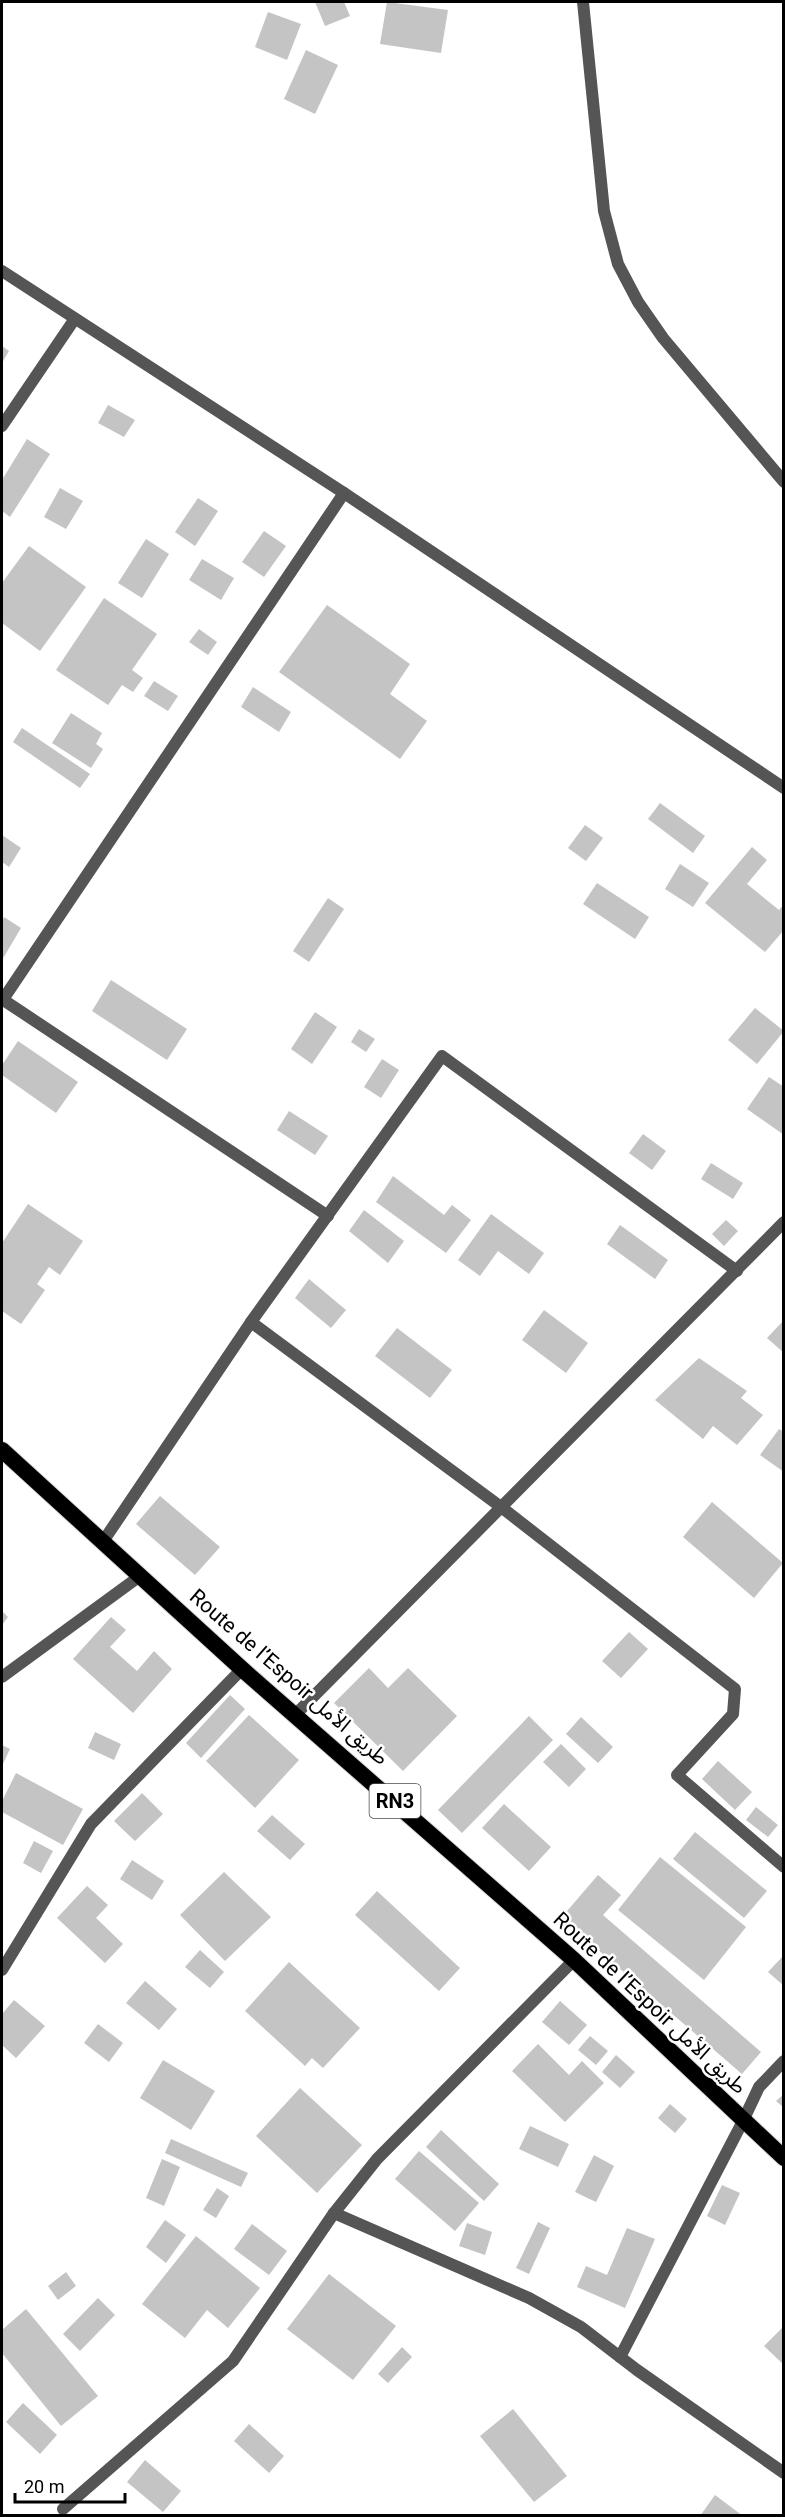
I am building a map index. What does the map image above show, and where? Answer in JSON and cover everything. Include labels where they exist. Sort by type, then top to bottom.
[{"type":"highway","name":"Route de l’Espoir طريق الأمل","points":[[4,1457],[574,1960],[783,2158]]},
{"type":"street","points":[[583,2],[604,211],[618,264],[638,302],[663,339],[783,482]]},
{"type":"street","points":[[2,271],[74,320],[344,493],[783,788]]},
{"type":"street","points":[[2,426],[74,320]]},
{"type":"street","points":[[328,1216],[2,1000],[344,493]]},
{"type":"street","points":[[102,1543],[251,1322],[442,1056],[737,1271]]},
{"type":"street","points":[[296,1714],[783,1222]]},
{"type":"street","points":[[251,1322],[501,1507],[735,1689],[733,1713],[677,1775],[783,1867]]},
{"type":"street","points":[[2,1677],[140,1575]]},
{"type":"street","points":[[2,1970],[91,1824],[242,1669]]},
{"type":"street","points":[[63,2509],[233,2361],[334,2213],[377,2159],[574,1960]]},
{"type":"street","points":[[620,2357],[744,2121],[759,2087],[783,2061]]},
{"type":"street","points":[[334,2213],[529,2298],[581,2327],[783,2473]]},
{"type":"building","points":[[315,2],[344,2],[350,16],[325,26]]},
{"type":"building","points":[[387,2],[448,10],[441,53],[380,44]]},
{"type":"building","points":[[268,12],[301,24],[287,60],[255,47]]},
{"type":"building","points":[[306,50],[338,65],[315,114],[284,99]]},
{"type":"building","points":[[2,346],[9,351],[2,363]]},
{"type":"building","points":[[108,405],[135,420],[124,437],[98,423]]},
{"type":"building","points":[[27,439],[50,454],[10,517],[2,511],[2,480]]},
{"type":"building","points":[[60,488],[83,501],[66,529],[44,517]]},
{"type":"building","points":[[198,498],[218,511],[195,546],[175,532]]},
{"type":"building","points":[[264,531],[286,546],[264,577],[242,562]]},
{"type":"building","points":[[146,539],[169,554],[142,598],[118,583]]},
{"type":"building","points":[[29,546],[86,587],[40,651],[2,623],[2,583]]},
{"type":"building","points":[[202,559],[234,578],[221,600],[189,580]]},
{"type":"building","points":[[104,598],[157,634],[132,670],[143,678],[133,692],[122,685],[108,705],[56,670]]},
{"type":"building","points":[[327,605],[410,664],[390,694],[427,721],[400,759],[279,672]]},
{"type":"building","points":[[199,629],[217,642],[208,655],[189,642]]},
{"type":"building","points":[[154,681],[178,696],[168,711],[144,696]]},
{"type":"building","points":[[253,687],[291,712],[279,732],[241,707]]},
{"type":"building","points":[[71,713],[102,733],[96,744],[103,749],[91,768],[52,743]]},
{"type":"building","points":[[22,728],[90,774],[80,788],[13,742]]},
{"type":"building","points":[[660,803],[705,836],[693,853],[648,819]]},
{"type":"building","points":[[585,825],[603,838],[586,861],[568,848]]},
{"type":"building","points":[[2,835],[21,848],[9,867],[2,862]]},
{"type":"building","points":[[752,847],[767,860],[747,884],[779,910],[784,904],[784,930],[765,952],[705,903]]},
{"type":"building","points":[[680,864],[709,883],[693,907],[665,889]]},
{"type":"building","points":[[597,883],[649,917],[635,939],[583,904]]},
{"type":"building","points":[[328,898],[344,909],[309,962],[293,951]]},
{"type":"building","points":[[4,917],[21,928],[2,960],[2,922]]},
{"type":"building","points":[[111,980],[187,1029],[167,1060],[92,1011]]},
{"type":"building","points":[[755,1008],[784,1031],[757,1064],[728,1040]]},
{"type":"building","points":[[315,1012],[337,1027],[312,1064],[291,1049]]},
{"type":"building","points":[[359,1029],[375,1039],[366,1052],[351,1042]]},
{"type":"building","points":[[18,1041],[78,1082],[56,1113],[2,1075],[2,1065]]},
{"type":"building","points":[[382,1059],[399,1070],[381,1098],[364,1087]]},
{"type":"building","points":[[769,1077],[784,1087],[784,1135],[747,1109]]},
{"type":"building","points":[[289,1111],[328,1136],[315,1155],[277,1130]]},
{"type":"building","points":[[643,1134],[666,1151],[652,1170],[629,1153]]},
{"type":"building","points":[[711,1163],[743,1183],[733,1199],[701,1179]]},
{"type":"building","points":[[393,1176],[444,1215],[452,1205],[471,1220],[446,1253],[376,1202]]},
{"type":"building","points":[[28,1204],[83,1241],[60,1275],[49,1267],[37,1284],[45,1290],[21,1324],[2,1311],[2,1243]]},
{"type":"building","points":[[364,1210],[404,1241],[388,1263],[349,1231]]},
{"type":"building","points":[[491,1214],[544,1253],[529,1274],[498,1251],[480,1276],[458,1260]]},
{"type":"building","points":[[726,1220],[738,1231],[724,1246],[712,1234]]},
{"type":"building","points":[[620,1225],[668,1260],[655,1279],[607,1244]]},
{"type":"building","points":[[309,1279],[346,1310],[331,1328],[295,1298]]},
{"type":"building","points":[[544,1310],[588,1343],[566,1373],[522,1340]]},
{"type":"building","points":[[784,1320],[784,1353],[767,1338]]},
{"type":"building","points":[[397,1328],[452,1370],[430,1398],[375,1356]]},
{"type":"building","points":[[699,1358],[747,1391],[741,1398],[763,1415],[737,1445],[713,1426],[703,1439],[655,1400]]},
{"type":"building","points":[[779,1429],[784,1432],[784,1472],[760,1455]]},
{"type":"building","points":[[160,1496],[220,1547],[195,1575],[136,1524]]},
{"type":"building","points":[[712,1502],[783,1563],[754,1598],[683,1537]]},
{"type":"building","points":[[2,1611],[8,1617],[2,1625]]},
{"type":"building","points":[[111,1617],[126,1630],[110,1647],[137,1671],[154,1651],[172,1669],[133,1713],[73,1659]]},
{"type":"building","points":[[629,1632],[648,1649],[621,1678],[602,1661]]},
{"type":"building","points":[[369,1668],[388,1688],[408,1668],[457,1716],[403,1771],[334,1703]]},
{"type":"building","points":[[230,1695],[245,1709],[201,1758],[186,1743]]},
{"type":"building","points":[[249,1715],[299,1760],[255,1808],[206,1761]]},
{"type":"building","points":[[529,1716],[553,1740],[462,1833],[438,1810]]},
{"type":"building","points":[[581,1717],[613,1747],[598,1763],[566,1734]]},
{"type":"building","points":[[95,1732],[121,1744],[114,1760],[88,1748]]},
{"type":"building","points":[[561,1744],[586,1769],[569,1787],[543,1762]]},
{"type":"building","points":[[2,1745],[10,1749],[2,1766]]},
{"type":"building","points":[[718,1761],[752,1792],[735,1810],[702,1779]]},
{"type":"building","points":[[16,1773],[83,1809],[63,1845],[2,1812],[2,1801]]},
{"type":"building","points":[[142,1793],[163,1814],[135,1841],[114,1821]]},
{"type":"building","points":[[504,1804],[551,1847],[529,1871],[482,1828]]},
{"type":"building","points":[[756,1807],[778,1825],[768,1837],[746,1820]]},
{"type":"building","points":[[272,1815],[305,1844],[290,1860],[257,1831]]},
{"type":"building","points":[[695,1832],[767,1891],[744,1918],[673,1859]]},
{"type":"building","points":[[34,1841],[53,1851],[41,1873],[23,1863]]},
{"type":"building","points":[[660,1857],[746,1927],[704,1980],[618,1910]]},
{"type":"building","points":[[132,1860],[164,1881],[152,1900],[120,1879]]},
{"type":"building","points":[[224,1872],[271,1917],[225,1961],[180,1915]]},
{"type":"building","points":[[598,1875],[621,1895],[603,1915],[761,2052],[742,2074],[561,1918]]},
{"type":"building","points":[[87,1886],[108,1905],[96,1918],[123,1944],[105,1963],[57,1918]]},
{"type":"building","points":[[377,1891],[460,1968],[439,1991],[355,1915]]},
{"type":"building","points":[[200,1950],[224,1972],[210,1988],[185,1967]]},
{"type":"building","points":[[784,1955],[784,1986],[768,1972]]},
{"type":"building","points":[[289,1962],[360,2028],[323,2068],[312,2058],[305,2066],[245,2011]]},
{"type":"building","points":[[145,1981],[177,2009],[159,2030],[126,2003]]},
{"type":"building","points":[[14,2000],[45,2026],[16,2058],[2,2045],[2,2014]]},
{"type":"building","points":[[560,2001],[587,2025],[569,2045],[542,2022]]},
{"type":"building","points":[[98,2024],[123,2043],[109,2062],[84,2043]]},
{"type":"building","points":[[590,2036],[608,2051],[596,2065],[578,2050]]},
{"type":"building","points":[[538,2044],[569,2075],[582,2061],[604,2083],[565,2122],[512,2071]]},
{"type":"building","points":[[616,2055],[635,2072],[620,2088],[602,2072]]},
{"type":"building","points":[[163,2060],[215,2091],[191,2130],[140,2098]]},
{"type":"building","points":[[300,2088],[362,2145],[317,2193],[256,2136]]},
{"type":"building","points":[[784,2094],[784,2108],[776,2101]]},
{"type":"building","points":[[670,2104],[687,2119],[675,2133],[658,2118]]},
{"type":"building","points":[[530,2126],[569,2144],[558,2167],[519,2149]]},
{"type":"building","points":[[441,2130],[499,2184],[484,2201],[426,2147]]},
{"type":"building","points":[[171,2139],[248,2173],[241,2187],[165,2153]]},
{"type":"building","points":[[419,2151],[479,2203],[455,2231],[395,2179]]},
{"type":"building","points":[[594,2155],[614,2166],[596,2202],[575,2192]]},
{"type":"building","points":[[162,2159],[180,2167],[164,2206],[146,2198]]},
{"type":"building","points":[[722,2185],[740,2193],[725,2225],[707,2216]]},
{"type":"building","points":[[217,2188],[229,2196],[216,2218],[203,2210]]},
{"type":"building","points":[[165,2220],[186,2235],[166,2263],[146,2247]]},
{"type":"building","points":[[538,2222],[550,2228],[529,2274],[516,2268]]},
{"type":"building","points":[[467,2223],[492,2232],[485,2255],[459,2246]]},
{"type":"building","points":[[252,2224],[287,2251],[269,2275],[234,2249]]},
{"type":"building","points":[[627,2228],[655,2239],[625,2308],[577,2287],[586,2266],[607,2275]]},
{"type":"building","points":[[196,2236],[260,2288],[228,2328],[207,2310],[185,2338],[142,2304]]},
{"type":"building","points":[[66,2272],[76,2286],[58,2300],[48,2286]]},
{"type":"building","points":[[329,2274],[396,2326],[353,2380],[287,2329]]},
{"type":"building","points":[[98,2298],[115,2315],[80,2351],[63,2334]]},
{"type":"building","points":[[26,2309],[98,2396],[61,2426],[2,2353],[2,2330]]},
{"type":"building","points":[[784,2326],[784,2365],[764,2346]]},
{"type":"building","points":[[402,2347],[412,2357],[388,2383],[378,2374]]},
{"type":"building","points":[[23,2403],[57,2435],[40,2454],[6,2422]]},
{"type":"building","points":[[513,2409],[567,2476],[534,2502],[480,2436]]},
{"type":"building","points":[[249,2424],[284,2456],[269,2473],[234,2441]]},
{"type":"building","points":[[145,2460],[181,2491],[163,2512],[127,2482]]},
{"type":"building","points":[[715,2495],[743,2516],[700,2516]]}]
